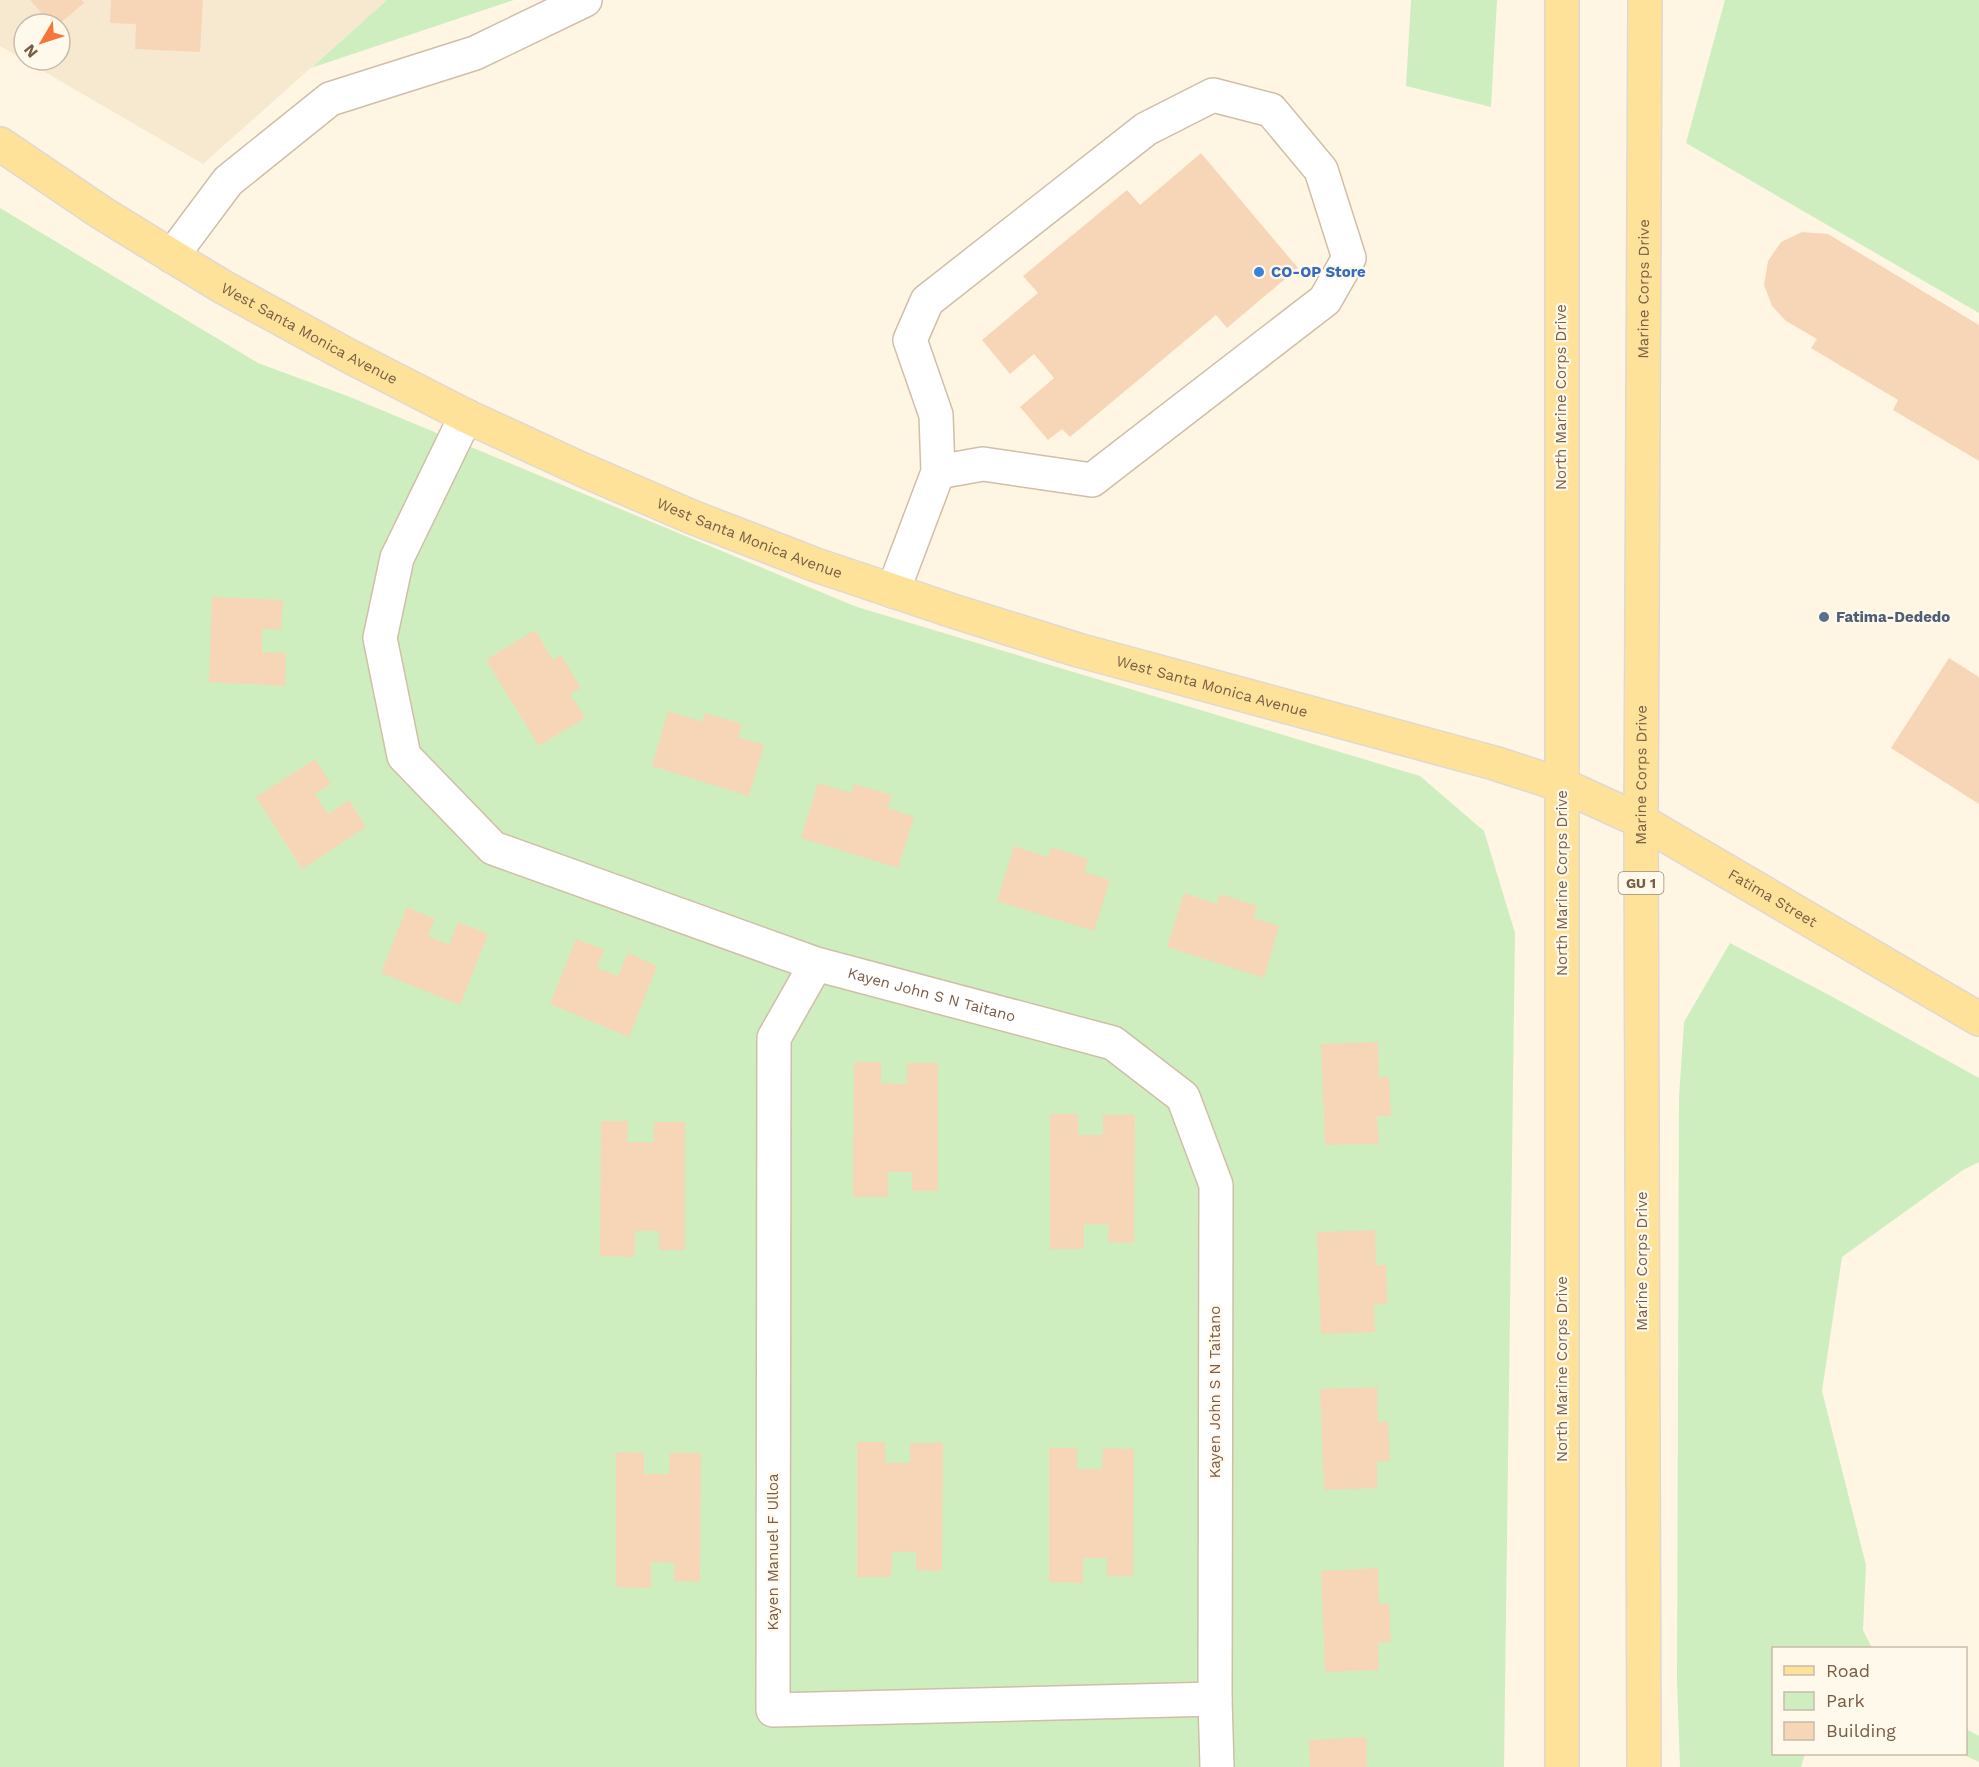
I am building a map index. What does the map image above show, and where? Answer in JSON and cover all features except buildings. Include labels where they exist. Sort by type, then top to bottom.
[{"type":"main road","name":"North Marine Corps Drive","points":[[1562,1767],[1563,0]]},
{"type":"main road","name":"Marine Corps Drive","points":[[1644,1767],[1641,821],[1645,0]]},
{"type":"main road","name":"West Santa Monica Avenue","points":[[0,144],[102,213],[172,256],[347,356],[466,416],[692,517],[816,565],[1078,650],[1494,763],[1562,785]]},
{"type":"main road","name":"Fatima Street","points":[[1562,785],[1641,821],[1979,1019]]},
{"type":"street","points":[[172,256],[228,181],[330,99],[475,53],[585,0]]},
{"type":"street","points":[[893,591],[938,472],[936,415],[910,340],[927,301],[1146,129],[1213,95],[1271,110],[1321,170],[1348,258],[1325,300],[1092,480],[983,464],[938,472]]},
{"type":"street","name":"Kayen John S N Taitano","points":[[466,416],[397,558],[380,638],[404,756],[493,848],[816,964],[1113,1043],[1183,1097],[1216,1185],[1215,1699],[1217,1767]]},
{"type":"street","name":"Kayen Manuel F Ulloa","points":[[816,964],[774,1038],[773,1710],[1215,1699]]},
{"type":"shaded area","points":[[0,0],[387,0],[203,164],[45,72],[72,72],[72,12],[12,12],[12,53],[0,46]]},
{"type":"green space","points":[[387,0],[514,0],[311,68]]},
{"type":"green space","points":[[1411,0],[1497,0],[1491,107],[1406,86]]},
{"type":"green space","points":[[1725,0],[1979,0],[1979,313],[1686,143]]},
{"type":"green space","points":[[0,208],[258,363],[350,397],[857,607],[1420,776],[1484,831],[1515,933],[1504,1767],[0,1767]]},
{"type":"green space","points":[[1730,943],[1979,1078],[1979,1162],[1963,1170],[1842,1257],[1822,1391],[1866,1565],[1863,1630],[1872,1647],[1772,1647],[1772,1755],[1805,1755],[1801,1767],[1680,1767],[1677,1683],[1679,1097],[1684,1022]]},
{"type":"green space","points":[[1967,1730],[1979,1736],[1979,1762],[1964,1755],[1967,1755]]},
{"type":"place","name":"CO-OP Store","points":[[1259,272]]},
{"type":"place","name":"Fatima-Dededo","points":[[1824,617]]}]
